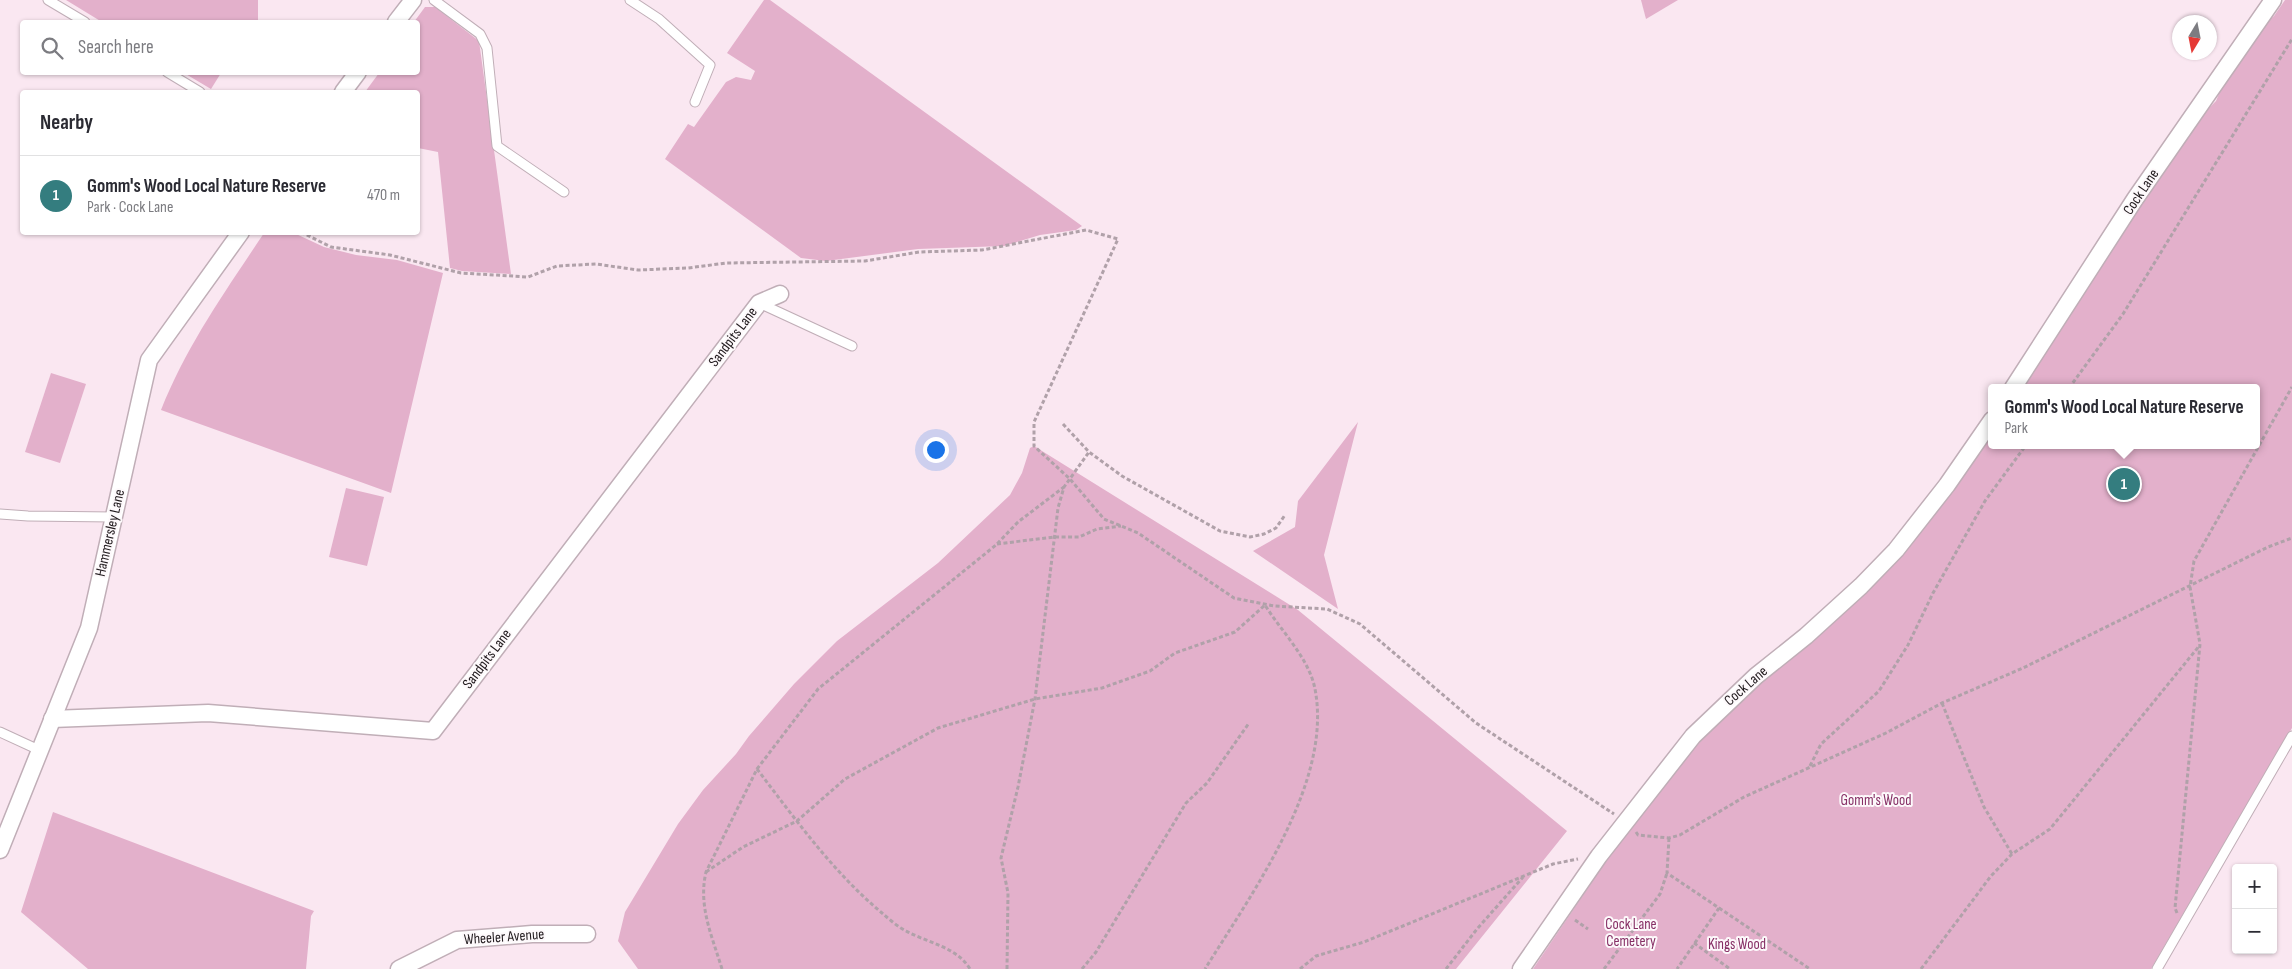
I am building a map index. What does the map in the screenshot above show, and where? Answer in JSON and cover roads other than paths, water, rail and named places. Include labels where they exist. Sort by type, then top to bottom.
[{"type":"street","points":[[398,20],[413,0]]},
{"type":"street","name":"Cock Lane","points":[[2016,384],[2135,200],[2273,0]]},
{"type":"street","points":[[344,90],[356,75]]},
{"type":"street","name":"Hammersley Lane","points":[[0,850],[88,628],[149,360],[239,235]]},
{"type":"street","name":"Sandpits Lane","points":[[52,719],[208,713],[432,731],[759,303],[780,294]]},
{"type":"street","name":"Cock Lane","points":[[1521,969],[1599,856],[1693,736],[1756,676],[1806,636],[1861,586],[1896,550],[1947,485],[1988,426]]},
{"type":"street","name":"Wheeler Avenue","points":[[399,969],[457,940],[532,934],[587,934]]},
{"type":"lane","points":[[48,0],[82,20]]},
{"type":"lane","points":[[434,0],[480,34],[487,48],[497,146],[564,192]]},
{"type":"lane","points":[[630,0],[659,19],[710,65],[695,102]]},
{"type":"lane","points":[[172,75],[197,90]]},
{"type":"lane","points":[[759,303],[852,346]]},
{"type":"lane","points":[[0,514],[113,517]]},
{"type":"lane","points":[[0,732],[39,750]]},
{"type":"lane","points":[[2157,969],[2292,736]]},
{"type":"place","name":"Gomm's Wood Local Nature Reserve","points":[[2124,484]]},
{"type":"park label","name":"Gomm's Wood","points":[[1876,800]]},
{"type":"park label","name":"Cock Lane Cemetery","points":[[1631,932]]},
{"type":"park label","name":"Kings Wood","points":[[1737,944]]}]
